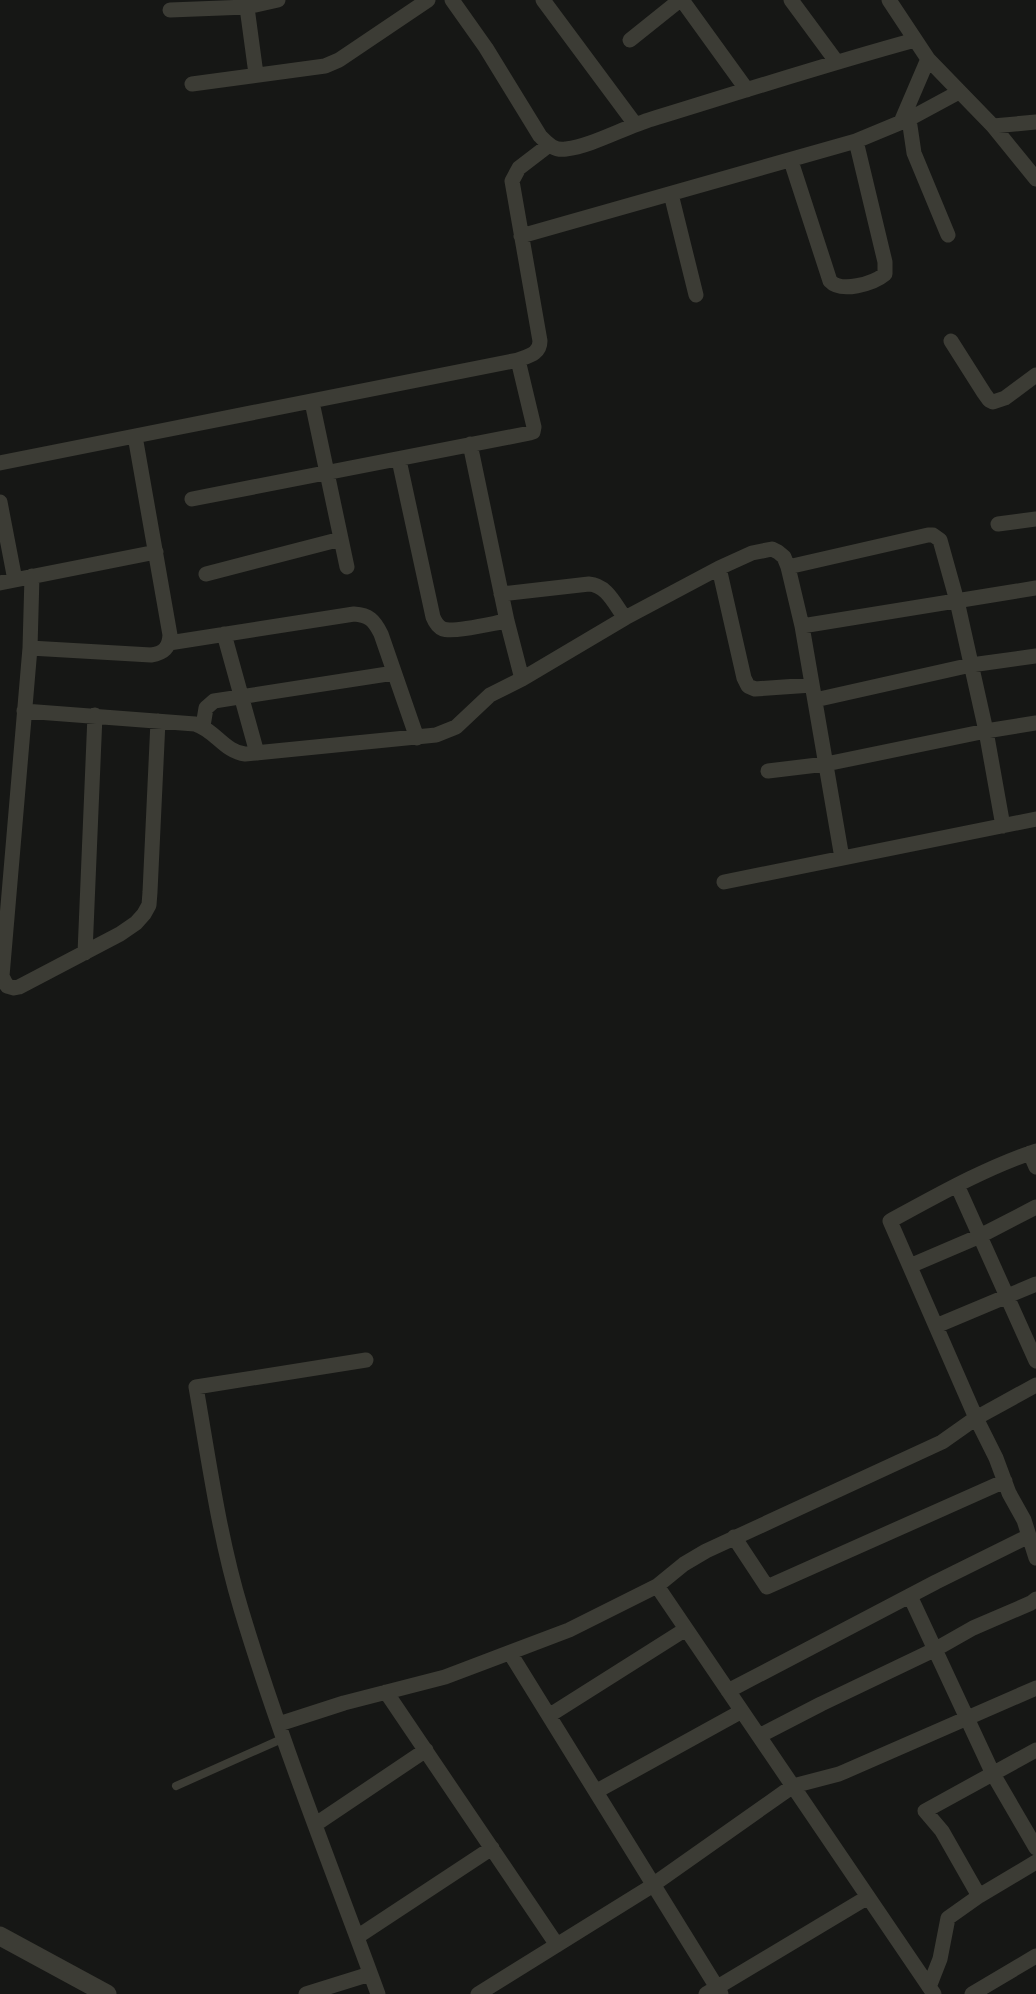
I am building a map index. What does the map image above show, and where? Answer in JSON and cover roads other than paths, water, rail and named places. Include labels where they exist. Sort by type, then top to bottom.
[{"type":"street","points":[[170,10],[278,0]]},
{"type":"street","points":[[192,84],[312,68],[339,60],[428,0]]},
{"type":"street","points":[[452,0],[486,48],[540,136],[557,150],[578,146],[635,124],[836,61],[915,40]]},
{"type":"street","points":[[543,0],[635,124]]},
{"type":"street","points":[[630,40],[681,0],[747,90]]},
{"type":"street","points":[[791,0],[836,61]]},
{"type":"street","points":[[888,0],[928,59],[993,126],[1036,179]]},
{"type":"street","points":[[246,4],[256,74]]},
{"type":"street","points":[[928,59],[905,120],[914,153],[948,236]]},
{"type":"street","points":[[521,236],[791,161],[856,141],[905,120],[958,92]]},
{"type":"street","points":[[993,126],[1036,122]]},
{"type":"street","points":[[791,161],[830,281],[838,287],[845,288],[874,280],[884,274],[885,262],[856,141]]},
{"type":"street","points":[[0,463],[518,360],[534,354],[540,346],[512,181],[519,168],[549,145]]},
{"type":"street","points":[[671,194],[696,295]]},
{"type":"street","points":[[951,341],[984,393],[993,402],[1006,398],[1036,375]]},
{"type":"street","points":[[192,499],[530,433],[534,430],[518,360]]},
{"type":"street","points":[[312,402],[347,567]]},
{"type":"street","points":[[30,648],[151,656],[163,652],[169,643],[170,635],[156,552],[134,436]]},
{"type":"street","points":[[470,444],[506,621],[522,679]]},
{"type":"street","points":[[399,460],[433,618],[436,624],[440,628],[452,630],[506,621]]},
{"type":"street","points":[[0,502],[8,581],[156,552]]},
{"type":"street","points":[[998,524],[1036,519]]},
{"type":"street","points":[[788,567],[933,535],[940,540],[943,545],[957,601],[986,731],[1003,826]]},
{"type":"street","points":[[206,574],[341,540]]},
{"type":"street","points":[[24,711],[95,715],[203,726],[237,753],[257,753],[417,738],[447,732],[456,727],[490,695],[522,679],[625,618],[720,568],[752,553],[772,549],[784,557],[788,567],[802,626],[842,858]]},
{"type":"street","points":[[720,568],[744,678],[748,686],[755,689],[812,685]]},
{"type":"street","points":[[32,576],[30,648],[3,980],[6,986],[10,988],[19,987],[120,934],[136,923],[144,914],[148,905],[158,721]]},
{"type":"street","points":[[501,594],[596,584],[606,592],[625,618]]},
{"type":"street","points":[[802,626],[1036,588]]},
{"type":"street","points":[[169,643],[354,614],[365,615],[372,618],[377,625],[417,738]]},
{"type":"street","points":[[224,634],[257,753]]},
{"type":"street","points":[[815,700],[971,664],[1036,656]]},
{"type":"street","points":[[203,726],[206,708],[211,702],[394,673]]},
{"type":"street","points":[[84,953],[95,715]]},
{"type":"street","points":[[768,771],[826,764],[1036,722]]},
{"type":"street","points":[[724,882],[1036,819]]},
{"type":"street","points":[[1036,1167],[1033,1152],[1013,1159],[957,1185],[890,1221],[976,1418],[1024,1520],[1032,1540],[1036,1558]]},
{"type":"street","points":[[957,1185],[1036,1361]]},
{"type":"street","points":[[910,1266],[980,1236],[1036,1207]]},
{"type":"street","points":[[936,1326],[1036,1284]]},
{"type":"street","points":[[366,1360],[196,1387],[222,1535],[241,1608],[282,1731],[378,1994]]},
{"type":"street","points":[[282,1731],[344,1703],[445,1677],[568,1630],[657,1586],[684,1564],[734,1537],[942,1442],[976,1418],[1036,1385]]},
{"type":"street","points":[[734,1537],[767,1588],[1005,1480]]},
{"type":"street","points":[[728,1691],[910,1596],[1032,1540]]},
{"type":"street","points":[[657,1586],[933,1992]]},
{"type":"street","points":[[910,1596],[993,1774],[1036,1848]]},
{"type":"street","points":[[759,1736],[936,1649],[973,1628],[1031,1603],[1036,1599]]},
{"type":"street","points":[[550,1715],[686,1629]]},
{"type":"street","points":[[510,1653],[654,1884],[715,1992],[868,1897]]},
{"type":"street","points":[[478,1994],[654,1884],[793,1786],[839,1774],[1036,1688]]},
{"type":"street","points":[[386,1692],[557,1944]]},
{"type":"street","points":[[597,1791],[742,1711]]},
{"type":"street","points":[[316,1824],[426,1750]]},
{"type":"street","points":[[979,1896],[942,1832],[925,1812],[1036,1750]]},
{"type":"street","points":[[357,1938],[492,1848]]},
{"type":"street","points":[[933,1992],[948,1918],[979,1896],[1036,1862]]},
{"type":"street","points":[[0,1936],[107,1994]]},
{"type":"street","points":[[972,1994],[1036,1956]]},
{"type":"street","points":[[306,1994],[370,1974]]},
{"type":"lane","points":[[176,1786],[282,1731]]}]
